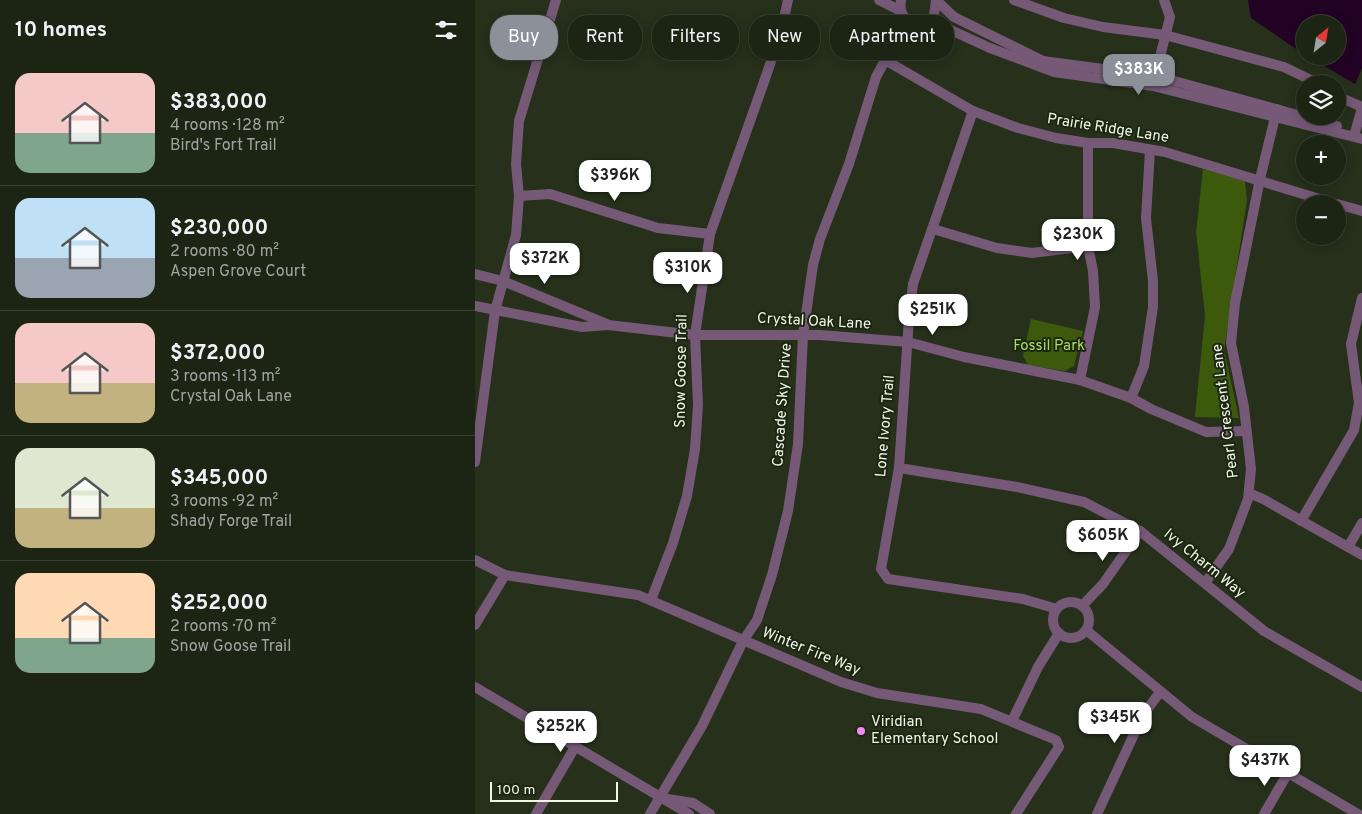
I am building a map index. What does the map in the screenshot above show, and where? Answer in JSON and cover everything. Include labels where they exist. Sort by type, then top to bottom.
[{"type":"street","points":[[475,462],[495,311],[516,234],[519,196],[516,164],[519,121],[556,0]]},
{"type":"street","name":"Snow Goose Trail","points":[[651,600],[673,542],[687,496],[695,449],[698,405],[695,335],[711,234],[781,32],[788,0]]},
{"type":"street","points":[[879,0],[901,8]]},
{"type":"street","points":[[934,15],[936,0]]},
{"type":"street","points":[[936,0],[955,17],[1042,64]]},
{"type":"street","points":[[1015,0],[1041,5],[1103,27],[1165,35],[1284,67],[1300,75]]},
{"type":"street","points":[[1154,81],[1170,17],[1164,0]]},
{"type":"street","points":[[954,32],[1082,77],[1154,81],[1359,135],[1362,108],[1346,100]]},
{"type":"street","name":"Prairie Ridge Lane","points":[[885,60],[973,111],[1018,128],[1088,143],[1113,143],[1150,150],[1260,179],[1309,195]]},
{"type":"street","name":"Cascade Sky Drive","points":[[650,814],[702,726],[743,641],[757,620],[772,575],[788,511],[799,444],[803,335],[813,265],[819,239],[849,164],[869,92],[885,60]]},
{"type":"street","name":"Lone Ivory Trail","points":[[973,111],[913,284],[899,468],[881,568],[888,578],[1023,599],[1057,609]]},
{"type":"street","name":"Pearl Crescent Lane","points":[[1205,583],[1229,549],[1238,529],[1249,493],[1251,469],[1245,430],[1244,407],[1231,344],[1235,303],[1260,179],[1276,114]]},
{"type":"street","points":[[1080,380],[1095,307],[1093,271],[1088,246],[1088,143]]},
{"type":"street","points":[[1131,398],[1145,366],[1153,306],[1153,281],[1146,218],[1150,150]]},
{"type":"street","points":[[519,196],[550,194],[658,228],[711,234]]},
{"type":"street","name":"Prairie Ridge Lane","points":[[1346,207],[1362,211]]},
{"type":"street","points":[[933,229],[990,247],[1032,252],[1088,246]]},
{"type":"street","name":"Crystal Oak Lane","points":[[475,274],[503,281],[607,325]]},
{"type":"street","points":[[1301,520],[1358,432],[1359,403],[1351,344],[1362,298]]},
{"type":"street","name":"Crystal Oak Lane","points":[[475,306],[582,327],[607,325],[695,335],[803,335],[909,342],[964,357],[1080,380],[1131,398],[1151,409],[1206,432],[1245,430]]},
{"type":"street","name":"Ivy Charm Way","points":[[899,468],[1017,487],[1084,502],[1140,531],[1264,631],[1362,687]]},
{"type":"street","points":[[1249,493],[1362,555]]},
{"type":"street","points":[[1348,547],[1362,523]]},
{"type":"street","points":[[1081,606],[1103,584],[1140,531]]},
{"type":"street","name":"Winter Fire Way","points":[[475,560],[505,575],[639,595],[841,682],[877,693],[981,709],[1056,740],[1059,747],[1016,814]]},
{"type":"street","points":[[475,625],[505,575]]},
{"type":"street","points":[[1066,603],[1077,603],[1081,606],[1089,617],[1086,630],[1076,637],[1070,638],[1059,633],[1053,622],[1057,609],[1066,603]]},
{"type":"street","points":[[1086,630],[1192,717],[1358,814]]},
{"type":"street","points":[[1012,721],[1038,667],[1059,633]]},
{"type":"street","points":[[475,687],[689,814]]},
{"type":"street","points":[[1097,814],[1143,715],[1160,692]]},
{"type":"street","points":[[536,814],[575,747]]},
{"type":"street","points":[[1264,814],[1287,773]]},
{"type":"street","points":[[660,797],[667,806],[679,814]]},
{"type":"street","points":[[660,797],[693,803],[710,814]]},
{"type":"green space","points":[[1203,169],[1245,181],[1247,200],[1224,350],[1239,418],[1195,417],[1205,315],[1196,232]]},
{"type":"green space","name":"Fossil Park","points":[[1031,319],[1083,331],[1074,366],[1065,371],[1028,365],[1023,356]]},
{"type":"shaded area","points":[[1248,0],[1362,0],[1362,68],[1355,84],[1346,79],[1346,75],[1340,75],[1322,65],[1346,65],[1346,15],[1296,15],[1296,49],[1251,18]]},
{"type":"place","name":"Viridian Elementary School","points":[[861,731]]}]
